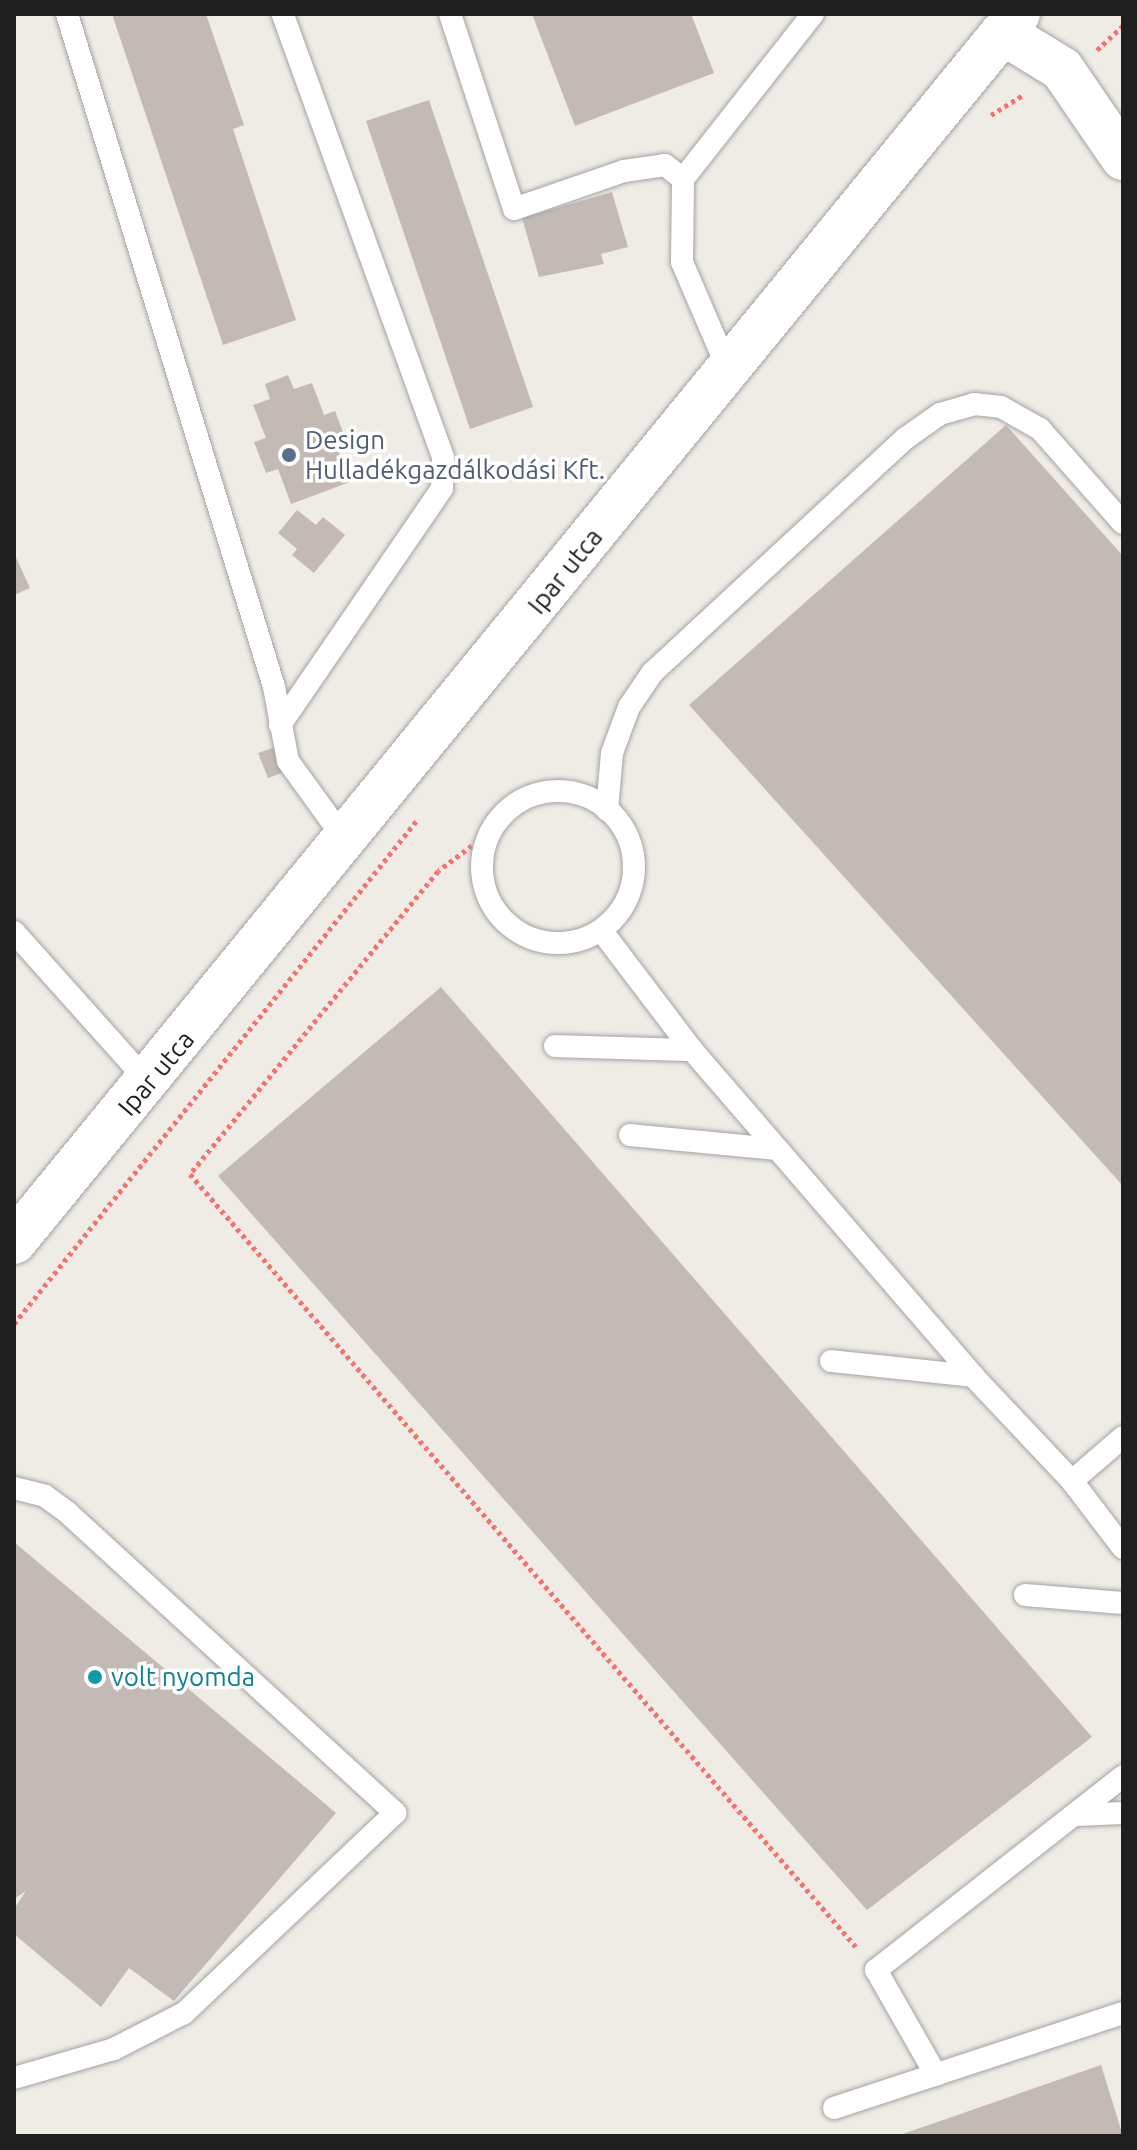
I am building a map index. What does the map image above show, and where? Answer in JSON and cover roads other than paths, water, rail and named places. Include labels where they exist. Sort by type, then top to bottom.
[{"type":"street","name":"Ipar utca","points":[[14,1242],[346,841],[1012,24],[1062,69],[1123,158]]},
{"type":"lane","points":[[67,14],[274,687],[288,761],[346,841]]},
{"type":"lane","points":[[280,725],[442,488],[443,457],[283,14]]},
{"type":"lane","points":[[450,14],[514,209],[624,171],[665,165],[683,179]]},
{"type":"lane","points":[[728,369],[682,262],[683,179],[813,14]]},
{"type":"lane","points":[[607,810],[612,753],[629,707],[652,673],[906,438],[940,414],[974,404],[1001,407],[1040,429],[1123,523]]},
{"type":"lane","points":[[550,791],[586,796],[607,810],[629,840],[633,876],[626,901],[601,930],[578,941],[553,943],[528,937],[507,924],[491,904],[482,880],[482,854],[491,831],[516,804],[550,791]]},
{"type":"lane","points":[[601,930],[692,1050],[973,1376],[1072,1481],[1123,1548]]},
{"type":"lane","points":[[14,932],[148,1082]]},
{"type":"lane","points":[[555,1046],[692,1050]]},
{"type":"lane","points":[[630,1135],[776,1149]]},
{"type":"lane","points":[[831,1361],[973,1376]]},
{"type":"lane","points":[[1072,1481],[1123,1437]]},
{"type":"lane","points":[[14,1488],[45,1496],[68,1513],[395,1813],[184,2013],[114,2049],[14,2078]]},
{"type":"lane","points":[[1025,1595],[1123,1603]]},
{"type":"lane","points":[[936,2075],[876,1970],[1123,1776]]},
{"type":"lane","points":[[1076,1815],[1123,1813]]},
{"type":"lane","points":[[834,2108],[1123,2013]]},
{"type":"place","name":"Design Hulladékgazdálkodási Kft.","points":[[289,455]]},
{"type":"place","name":"volt nyomda","points":[[95,1677]]}]
